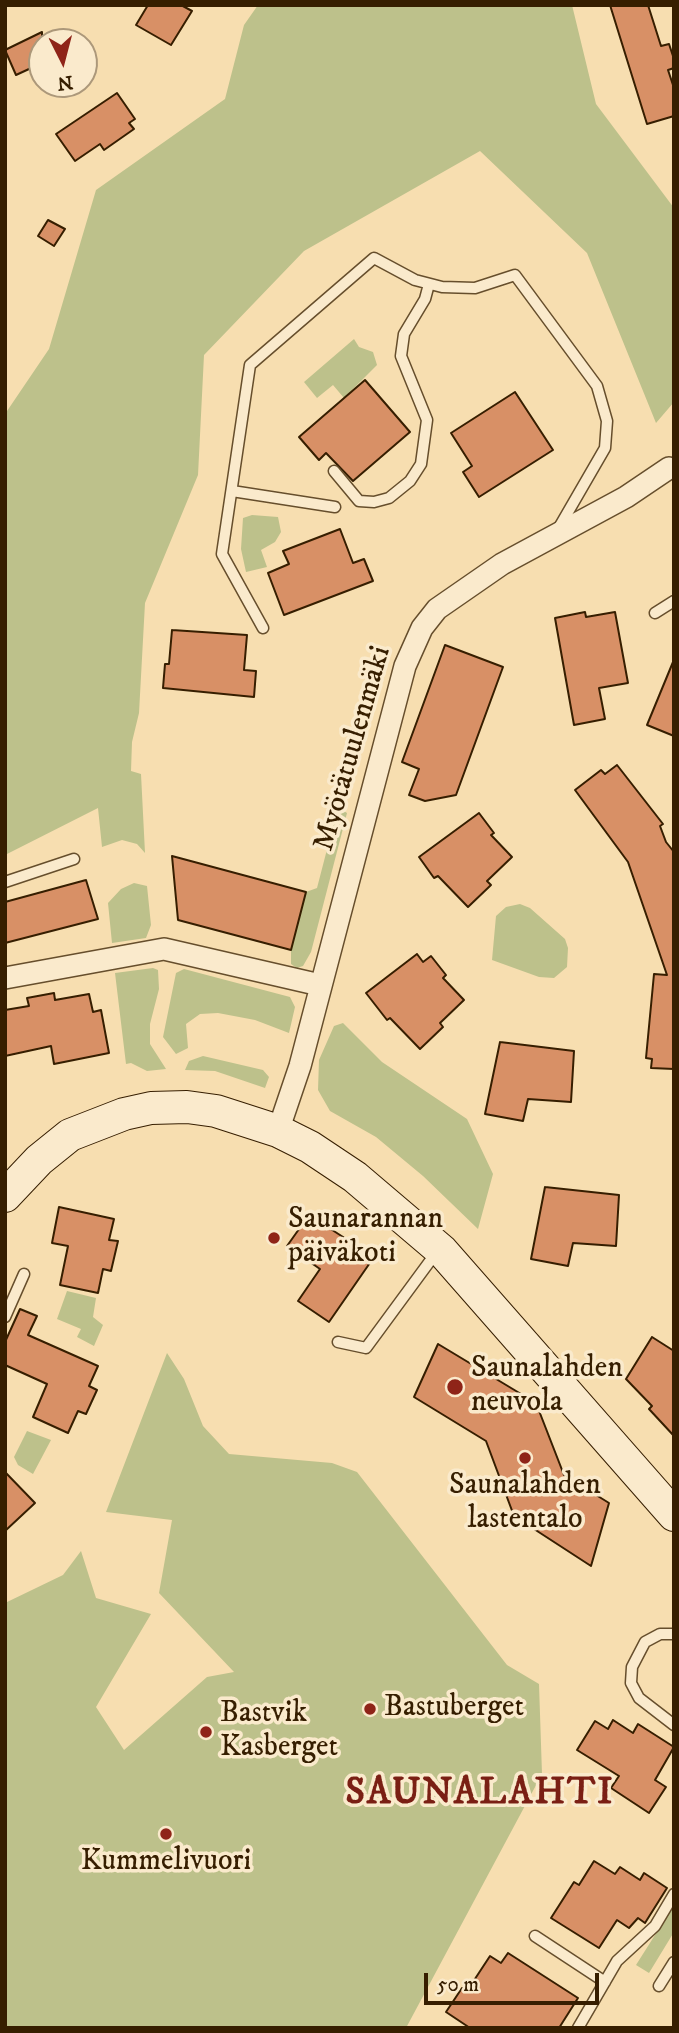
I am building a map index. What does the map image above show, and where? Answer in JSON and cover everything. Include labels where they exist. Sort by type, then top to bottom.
[{"type":"street","name":"Myötätuulenmäki","points":[[278,1131],[300,1066],[405,666],[422,628],[437,609],[502,564],[626,497],[671,467]]},
{"type":"street","points":[[5,978],[164,949],[320,985]]},
{"type":"street","points":[[5,1196],[39,1160],[70,1135],[124,1114],[151,1108],[187,1107],[216,1111],[278,1131],[310,1147],[355,1177],[442,1251],[674,1514]]},
{"type":"lane","points":[[262,628],[222,554],[250,365],[374,258],[415,280],[429,284],[475,288],[514,275],[597,386],[607,421],[604,448],[554,536]]},
{"type":"lane","points":[[334,471],[359,501],[374,502],[389,498],[410,481],[421,464],[427,420],[401,356],[404,334],[425,299],[429,284]]},
{"type":"lane","points":[[232,491],[335,507]]},
{"type":"lane","points":[[655,613],[674,601]]},
{"type":"lane","points":[[5,882],[74,859]]},
{"type":"lane","points":[[338,1342],[366,1348],[430,1261],[442,1251]]},
{"type":"lane","points":[[5,1317],[24,1274]]},
{"type":"lane","points":[[674,1634],[660,1634],[645,1642],[632,1667],[631,1683],[639,1698],[674,1725]]},
{"type":"lane","points":[[578,2028],[617,1961],[655,1926],[674,1894]]},
{"type":"lane","points":[[535,1936],[605,1982]]},
{"type":"lane","points":[[659,1986],[674,1962]]},
{"type":"green space","points":[[258,5],[572,5],[596,104],[674,208],[674,402],[656,423],[587,253],[480,151],[304,251],[204,355],[198,475],[145,603],[139,713],[132,742],[131,771],[141,774],[145,853],[137,844],[122,840],[102,847],[98,808],[5,855],[5,414],[49,349],[96,190],[225,99],[244,25]]},
{"type":"green space","points":[[354,339],[359,347],[373,352],[377,365],[344,398],[333,385],[317,398],[304,382]]},
{"type":"green space","points":[[252,515],[278,517],[281,532],[275,542],[261,550],[267,567],[246,572],[241,549],[243,518]]},
{"type":"green space","points":[[338,807],[347,813],[311,952],[303,966],[297,968],[291,964],[291,950],[306,892],[317,888]]},
{"type":"green space","points":[[134,883],[147,886],[151,925],[146,938],[112,943],[108,903],[121,889]]},
{"type":"green space","points":[[520,904],[530,908],[565,939],[568,948],[567,967],[554,978],[539,977],[492,960],[496,916],[506,907]]},
{"type":"green space","points":[[153,968],[158,970],[159,989],[150,1024],[150,1044],[166,1069],[147,1071],[131,1063],[126,1064],[115,973]]},
{"type":"green space","points":[[184,969],[290,997],[295,1007],[289,1033],[255,1020],[218,1013],[200,1014],[186,1024],[188,1048],[176,1054],[163,1037],[176,973]]},
{"type":"green space","points":[[343,1023],[382,1062],[467,1119],[493,1174],[478,1229],[423,1176],[376,1137],[330,1111],[318,1090],[319,1060],[334,1026]]},
{"type":"green space","points":[[203,1056],[263,1070],[269,1077],[265,1088],[215,1071],[185,1070],[189,1061]]},
{"type":"green space","points":[[67,1291],[96,1298],[93,1317],[103,1325],[94,1346],[77,1337],[81,1329],[57,1319]]},
{"type":"green space","points":[[167,1353],[184,1379],[203,1426],[229,1454],[332,1463],[357,1472],[507,1665],[539,1684],[542,1774],[406,2028],[5,2028],[5,1603],[63,1575],[81,1551],[96,1598],[151,1614],[96,1707],[124,1750],[207,1677],[234,1672],[159,1593],[172,1520],[106,1512]]},
{"type":"green space","points":[[27,1431],[51,1440],[33,1474],[18,1465],[14,1457]]},
{"type":"green space","points":[[674,1905],[674,1932],[649,1973],[636,1965]]},
{"type":"building","points":[[148,5],[181,5],[192,11],[171,45],[136,25]]},
{"type":"building","points":[[610,5],[648,5],[661,46],[669,44],[674,59],[674,68],[668,70],[674,88],[674,116],[647,124]]},
{"type":"building","points":[[28,39],[28,69],[16,75],[5,50]]},
{"type":"building","points":[[117,93],[135,119],[129,123],[134,129],[104,150],[100,144],[75,161],[56,134]]},
{"type":"building","points":[[48,220],[65,229],[54,246],[38,236]]},
{"type":"building","points":[[365,380],[410,432],[353,481],[326,453],[319,460],[299,437]]},
{"type":"building","points":[[515,392],[553,450],[479,497],[463,472],[472,466],[451,433]]},
{"type":"building","points":[[340,529],[353,563],[364,559],[373,581],[284,615],[268,573],[289,564],[283,551]]},
{"type":"building","points":[[585,612],[586,617],[615,612],[628,683],[599,688],[605,719],[574,725],[555,618]]},
{"type":"building","points":[[172,630],[247,635],[244,670],[256,671],[254,697],[163,688],[165,664],[169,664]]},
{"type":"building","points":[[445,645],[503,667],[456,795],[425,801],[409,795],[419,769],[402,762]]},
{"type":"building","points":[[674,662],[674,736],[647,725]]},
{"type":"building","points":[[617,765],[663,824],[660,826],[666,842],[674,852],[674,1069],[651,1068],[652,1059],[646,1058],[654,974],[667,975],[628,862],[575,790],[601,770],[605,774]]},
{"type":"building","points":[[479,813],[494,833],[491,835],[512,857],[487,881],[491,885],[468,907],[438,876],[434,878],[419,857]]},
{"type":"building","points":[[172,856],[306,892],[291,950],[178,920]]},
{"type":"building","points":[[86,880],[98,919],[5,943],[5,902]]},
{"type":"building","points":[[417,954],[423,962],[431,956],[446,975],[443,978],[464,1000],[440,1023],[443,1027],[420,1049],[390,1018],[387,1020],[366,993]]},
{"type":"building","points":[[54,993],[55,1000],[89,994],[93,1012],[101,1010],[109,1053],[54,1064],[51,1046],[5,1056],[5,1010],[29,1006],[27,998]]},
{"type":"building","points":[[500,1042],[574,1051],[571,1102],[528,1099],[523,1121],[485,1114]]},
{"type":"building","points":[[545,1187],[619,1195],[616,1246],[573,1243],[568,1266],[531,1259]]},
{"type":"building","points":[[59,1207],[114,1219],[109,1240],[118,1241],[111,1271],[103,1269],[98,1293],[60,1285],[68,1246],[52,1243]]},
{"type":"building","points":[[309,1215],[374,1257],[329,1322],[298,1301],[320,1269],[287,1246]]},
{"type":"building","points":[[20,1309],[37,1316],[28,1335],[98,1366],[89,1386],[97,1390],[86,1414],[78,1411],[68,1433],[33,1417],[47,1384],[5,1365],[5,1342]]},
{"type":"building","points":[[652,1337],[674,1351],[674,1436],[649,1409],[652,1406],[626,1379]]},
{"type":"building","name":"Saunalahden lastentalo","points":[[438,1344],[536,1403],[564,1475],[609,1503],[591,1566],[514,1516],[486,1441],[414,1397]]},
{"type":"building","points":[[5,1472],[35,1503],[5,1531]]},
{"type":"building","points":[[613,1720],[633,1733],[638,1724],[674,1747],[655,1780],[666,1787],[649,1813],[611,1788],[619,1776],[577,1750],[595,1721],[608,1729]]},
{"type":"building","points":[[594,1861],[615,1874],[620,1867],[640,1880],[644,1873],[667,1888],[645,1923],[638,1918],[629,1928],[617,1920],[599,1948],[551,1918],[574,1882],[579,1885]]},
{"type":"building","points":[[508,1953],[578,1998],[559,2028],[470,2028],[446,2012],[462,1988],[467,1991],[490,1956],[501,1963]]},
{"type":"place","name":"Saunarannan päiväkoti","points":[[274,1238]]},
{"type":"place","name":"Saunalahden neuvola","points":[[455,1387]]},
{"type":"place","name":"Saunalahden lastentalo","points":[[525,1458]]},
{"type":"place","name":"Bastuberget","points":[[370,1709]]},
{"type":"place","name":"Bastvik Kasberget","points":[[206,1732]]},
{"type":"place","name":"Kummelivuori","points":[[166,1834]]},
{"type":"district","name":"SAUNALAHTI","points":[[480,1795]]}]
